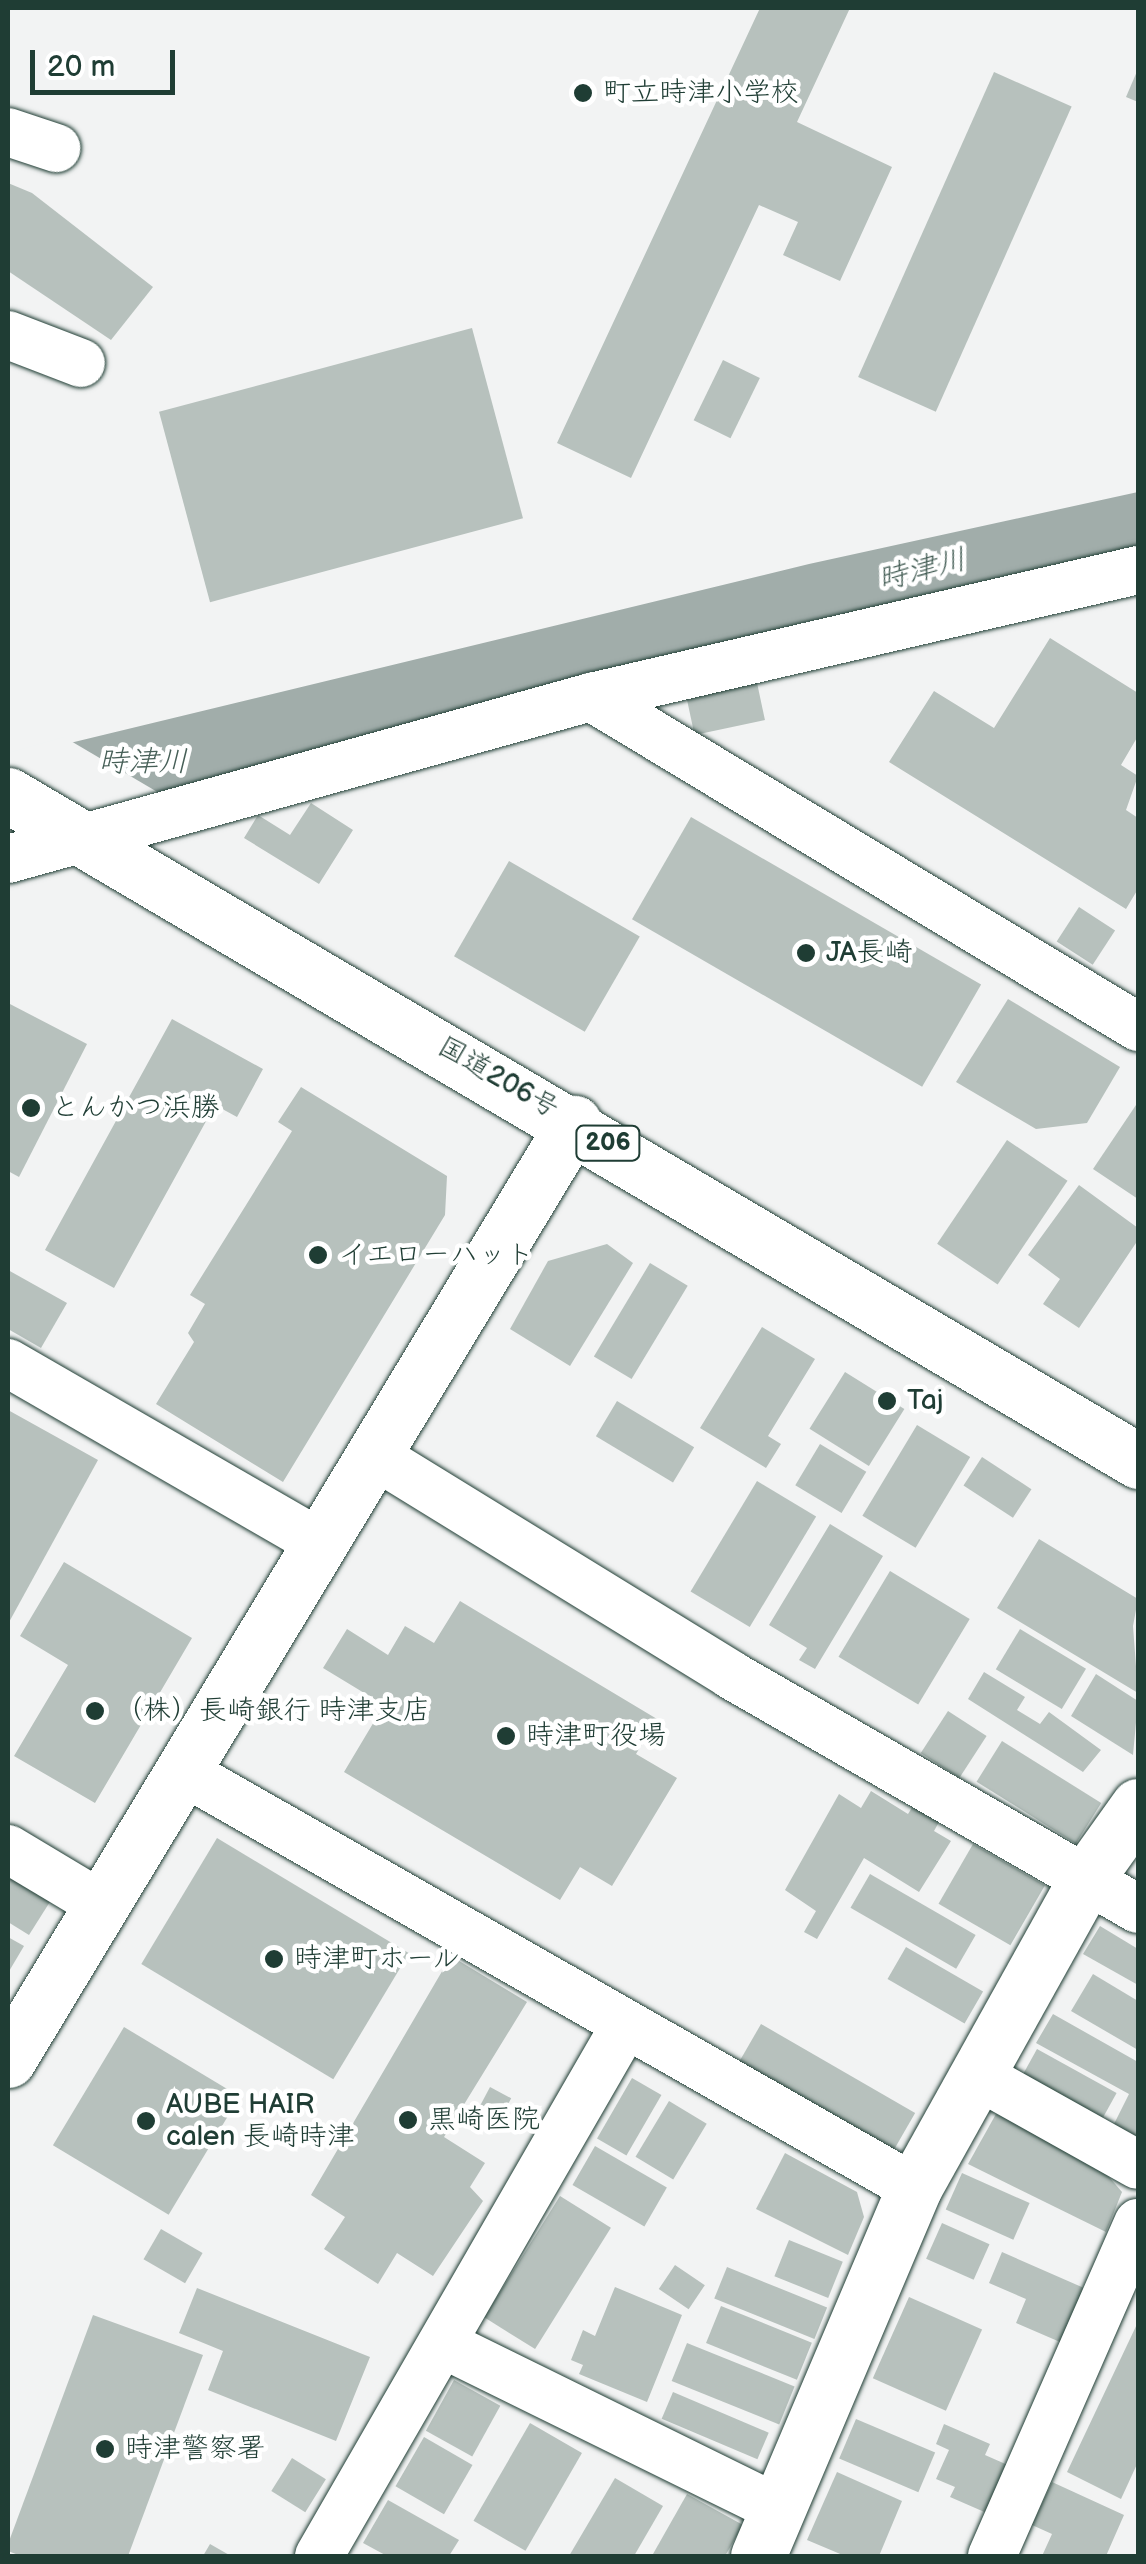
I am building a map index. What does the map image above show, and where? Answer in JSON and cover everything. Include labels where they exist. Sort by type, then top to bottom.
[{"type":"main road","name":"国道206号","points":[[8,795],[574,1123],[1138,1461]]},
{"type":"main road","points":[[8,2060],[574,1123]]},
{"type":"main road","points":[[768,2533],[914,2188],[1088,1876],[1138,1806]]},
{"type":"street","points":[[8,132],[56,148]]},
{"type":"street","points":[[8,335],[81,363]]},
{"type":"street","points":[[8,859],[591,697],[1138,570]]},
{"type":"street","points":[[591,697],[1138,1028]]},
{"type":"street","points":[[8,1363],[320,1543]]},
{"type":"street","points":[[374,1455],[731,1675],[1088,1876],[1138,1909]]},
{"type":"street","points":[[184,1772],[624,2027],[914,2188]]},
{"type":"street","points":[[8,1849],[100,1904]]},
{"type":"street","points":[[319,2556],[445,2345],[624,2027]]},
{"type":"street","points":[[976,2075],[1138,2164]]},
{"type":"street","points":[[992,2556],[1138,2223]]},
{"type":"street","points":[[445,2345],[768,2533]]},
{"type":"water","name":"時津川","points":[[1138,492],[1138,553],[806,622],[166,796],[8,758],[809,564]]},
{"type":"pier","points":[[64,737],[171,800],[8,839],[8,753]]},
{"type":"building","points":[[760,8],[850,8],[797,122],[892,167],[840,281],[783,255],[798,222],[759,205],[631,478],[557,443]]},
{"type":"building","points":[[1138,69],[1138,102],[1126,97]]},
{"type":"building","points":[[994,72],[1072,107],[936,412],[858,377]]},
{"type":"building","points":[[8,183],[32,193],[153,287],[111,340],[8,271]]},
{"type":"building","points":[[472,328],[523,518],[210,602],[159,412]]},
{"type":"building","points":[[723,360],[760,378],[730,438],[694,420]]},
{"type":"building","points":[[1050,638],[1138,693],[1138,736],[1121,765],[1138,776],[1126,810],[1138,818],[1138,889],[1126,909],[889,762],[934,691],[994,728]]},
{"type":"building","points":[[756,678],[765,720],[695,735],[686,693]]},
{"type":"building","points":[[311,803],[353,830],[319,884],[244,838],[258,815],[290,835]]},
{"type":"building","name":"JA長崎","points":[[691,817],[981,984],[922,1087],[632,919]]},
{"type":"building","points":[[509,861],[640,936],[585,1032],[454,956]]},
{"type":"building","points":[[1079,907],[1115,930],[1093,965],[1057,941]]},
{"type":"building","points":[[1008,999],[1120,1067],[1087,1123],[1036,1129],[956,1082]]},
{"type":"building","name":"とんかつ浜勝","points":[[8,1003],[87,1044],[19,1177],[8,1171]]},
{"type":"building","points":[[172,1019],[263,1069],[237,1117],[215,1105],[114,1288],[45,1250]]},
{"type":"building","name":"イエローハット","points":[[301,1087],[447,1176],[445,1215],[283,1482],[156,1404],[194,1342],[188,1333],[205,1304],[190,1295],[292,1131],[278,1122]]},
{"type":"building","points":[[1138,1102],[1138,1199],[1093,1169]]},
{"type":"building","points":[[1007,1140],[1068,1181],[998,1284],[937,1244]]},
{"type":"building","points":[[1079,1185],[1138,1228],[1138,1240],[1079,1328],[1043,1304],[1060,1279],[1028,1255]]},
{"type":"building","points":[[607,1244],[633,1263],[570,1366],[510,1329],[548,1261]]},
{"type":"building","points":[[650,1263],[688,1286],[632,1379],[594,1356]]},
{"type":"building","points":[[8,1270],[67,1303],[41,1348],[8,1329]]},
{"type":"building","points":[[762,1327],[815,1359],[768,1436],[781,1444],[766,1468],[700,1428]]},
{"type":"building","points":[[845,1372],[904,1409],[869,1466],[809,1429]]},
{"type":"building","points":[[617,1401],[694,1447],[673,1482],[596,1436]]},
{"type":"building","points":[[8,1410],[98,1460],[8,1624]]},
{"type":"building","points":[[917,1425],[970,1457],[916,1548],[862,1516]]},
{"type":"building","points":[[820,1444],[866,1472],[842,1513],[795,1485]]},
{"type":"building","points":[[982,1457],[1031,1489],[1013,1518],[963,1486]]},
{"type":"building","points":[[757,1481],[816,1517],[750,1627],[691,1592]]},
{"type":"building","points":[[830,1524],[883,1556],[815,1669],[799,1660],[807,1648],[769,1625]]},
{"type":"building","points":[[1039,1539],[1138,1599],[1133,1626],[1138,1693],[997,1608]]},
{"type":"building","name":"（株）長崎銀行 時津支店","points":[[64,1562],[192,1638],[95,1803],[14,1756],[68,1665],[20,1636]]},
{"type":"building","points":[[890,1571],[970,1619],[918,1705],[838,1657]]},
{"type":"building","name":"時津町役場","points":[[460,1601],[657,1719],[636,1754],[677,1778],[612,1886],[580,1867],[560,1900],[344,1772],[384,1705],[323,1668],[347,1629],[388,1655],[405,1626],[434,1643]]},
{"type":"building","points":[[1020,1629],[1086,1669],[1062,1709],[996,1669]]},
{"type":"building","points":[[984,1672],[1025,1697],[1017,1710],[1040,1724],[1049,1712],[1101,1750],[1083,1772],[968,1699]]},
{"type":"building","points":[[1096,1674],[1138,1701],[1133,1755],[1071,1716]]},
{"type":"building","points":[[948,1711],[987,1736],[959,1778],[921,1753]]},
{"type":"building","points":[[1002,1741],[1101,1803],[1076,1844],[977,1782]]},
{"type":"building","points":[[871,1791],[908,1814],[913,1806],[939,1822],[934,1831],[951,1841],[919,1892],[864,1858],[817,1939],[804,1932],[816,1911],[785,1890],[839,1794],[861,1808]]},
{"type":"building","name":"時津町ホール","points":[[217,1838],[409,1953],[333,2079],[141,1964]]},
{"type":"building","points":[[973,1844],[1045,1886],[1010,1945],[938,1904]]},
{"type":"building","points":[[8,1870],[53,1897],[29,1935],[8,1922]]},
{"type":"building","points":[[870,1874],[976,1935],[956,1969],[850,1908]]},
{"type":"building","points":[[1100,1926],[1138,1949],[1138,1985],[1083,1954]]},
{"type":"building","points":[[8,1937],[24,1946],[8,1973]]},
{"type":"building","points":[[906,1947],[983,1991],[965,2024],[888,1979]]},
{"type":"building","name":"黒崎医院","points":[[451,1956],[527,2002],[444,2137],[485,2163],[470,2187],[483,2201],[433,2276],[397,2253],[378,2284],[324,2249],[345,2217],[311,2195]]},
{"type":"building","points":[[1093,1974],[1138,2001],[1138,2050],[1071,2011]]},
{"type":"building","points":[[1053,2014],[1138,2062],[1138,2137],[1114,2124],[1129,2094],[1036,2043]]},
{"type":"building","points":[[761,2024],[915,2113],[893,2152],[738,2063]]},
{"type":"building","name":"AUBE HAIR calen 長崎時津","points":[[124,2027],[240,2097],[169,2215],[53,2145]]},
{"type":"building","points":[[1037,2049],[1117,2093],[1102,2119],[1022,2075]]},
{"type":"building","points":[[632,2078],[661,2095],[626,2156],[597,2139]]},
{"type":"building","points":[[490,2087],[511,2098],[494,2131],[473,2120]]},
{"type":"building","points":[[669,2101],[707,2124],[673,2179],[636,2157]]},
{"type":"building","points":[[996,2114],[1091,2156],[1122,2192],[1106,2232],[968,2164]]},
{"type":"building","points":[[595,2146],[667,2188],[644,2226],[572,2185]]},
{"type":"building","points":[[785,2153],[857,2192],[864,2217],[848,2255],[756,2209]]},
{"type":"building","points":[[962,2173],[1030,2203],[1013,2240],[946,2210]]},
{"type":"building","points":[[560,2196],[611,2228],[535,2349],[484,2317]]},
{"type":"building","points":[[942,2223],[990,2244],[974,2280],[926,2259]]},
{"type":"building","points":[[161,2229],[203,2253],[185,2283],[144,2259]]},
{"type":"building","points":[[789,2240],[843,2262],[828,2298],[774,2276]]},
{"type":"building","points":[[1002,2252],[1084,2288],[1060,2342],[1016,2323],[1026,2299],[989,2283]]},
{"type":"building","points":[[675,2265],[705,2285],[689,2309],[659,2289]]},
{"type":"building","points":[[727,2267],[827,2307],[814,2339],[714,2299]]},
{"type":"building","points":[[615,2287],[682,2315],[647,2402],[579,2374],[583,2365],[571,2360],[583,2330],[595,2336]]},
{"type":"building","points":[[197,2288],[370,2357],[336,2441],[208,2390],[223,2351],[179,2333]]},
{"type":"building","points":[[909,2297],[982,2330],[946,2411],[873,2378]]},
{"type":"building","points":[[721,2306],[812,2343],[797,2380],[706,2343]]},
{"type":"building","name":"時津警察署","points":[[93,2315],[203,2355],[128,2556],[21,2556],[8,2551],[8,2544]]},
{"type":"building","points":[[1138,2322],[1138,2462],[1121,2499],[1067,2472]]},
{"type":"building","points":[[687,2343],[795,2386],[779,2424],[672,2381]]},
{"type":"building","points":[[454,2380],[500,2406],[472,2456],[426,2431]]},
{"type":"building","points":[[673,2392],[769,2433],[757,2459],[662,2419]]},
{"type":"building","points":[[856,2419],[935,2453],[918,2492],[839,2459]]},
{"type":"building","points":[[530,2423],[582,2453],[525,2551],[474,2521]]},
{"type":"building","points":[[944,2424],[990,2444],[985,2455],[1010,2466],[989,2514],[950,2497],[955,2487],[936,2479],[949,2450],[936,2444]]},
{"type":"building","points":[[424,2437],[472,2465],[444,2514],[396,2486]]},
{"type":"building","points":[[292,2458],[326,2479],[305,2512],[271,2491]]},
{"type":"building","points":[[837,2472],[902,2501],[879,2556],[845,2556],[807,2540]]},
{"type":"building","points":[[615,2478],[663,2506],[634,2556],[569,2556]]},
{"type":"building","points":[[1052,2482],[1124,2515],[1106,2556],[1042,2556],[1052,2534],[1032,2525]]},
{"type":"building","points":[[687,2494],[743,2525],[725,2556],[653,2554]]},
{"type":"building","points":[[388,2500],[459,2540],[449,2556],[387,2556],[363,2543]]},
{"type":"building","points":[[210,2544],[231,2556],[203,2556]]},
{"type":"place","name":"町立時津小学校","points":[[583,93]]},
{"type":"place","name":"JA長崎","points":[[806,953]]},
{"type":"place","name":"とんかつ浜勝","points":[[31,1108]]},
{"type":"place","name":"イエローハット","points":[[318,1255]]},
{"type":"place","name":"Taj","points":[[887,1401]]},
{"type":"place","name":"（株）長崎銀行 時津支店","points":[[95,1711]]},
{"type":"place","name":"時津町役場","points":[[506,1736]]},
{"type":"place","name":"時津町ホール","points":[[274,1959]]},
{"type":"place","name":"黒崎医院","points":[[408,2120]]},
{"type":"place","name":"AUBE HAIR calen 長崎時津","points":[[146,2121]]},
{"type":"place","name":"時津警察署","points":[[105,2449]]}]
